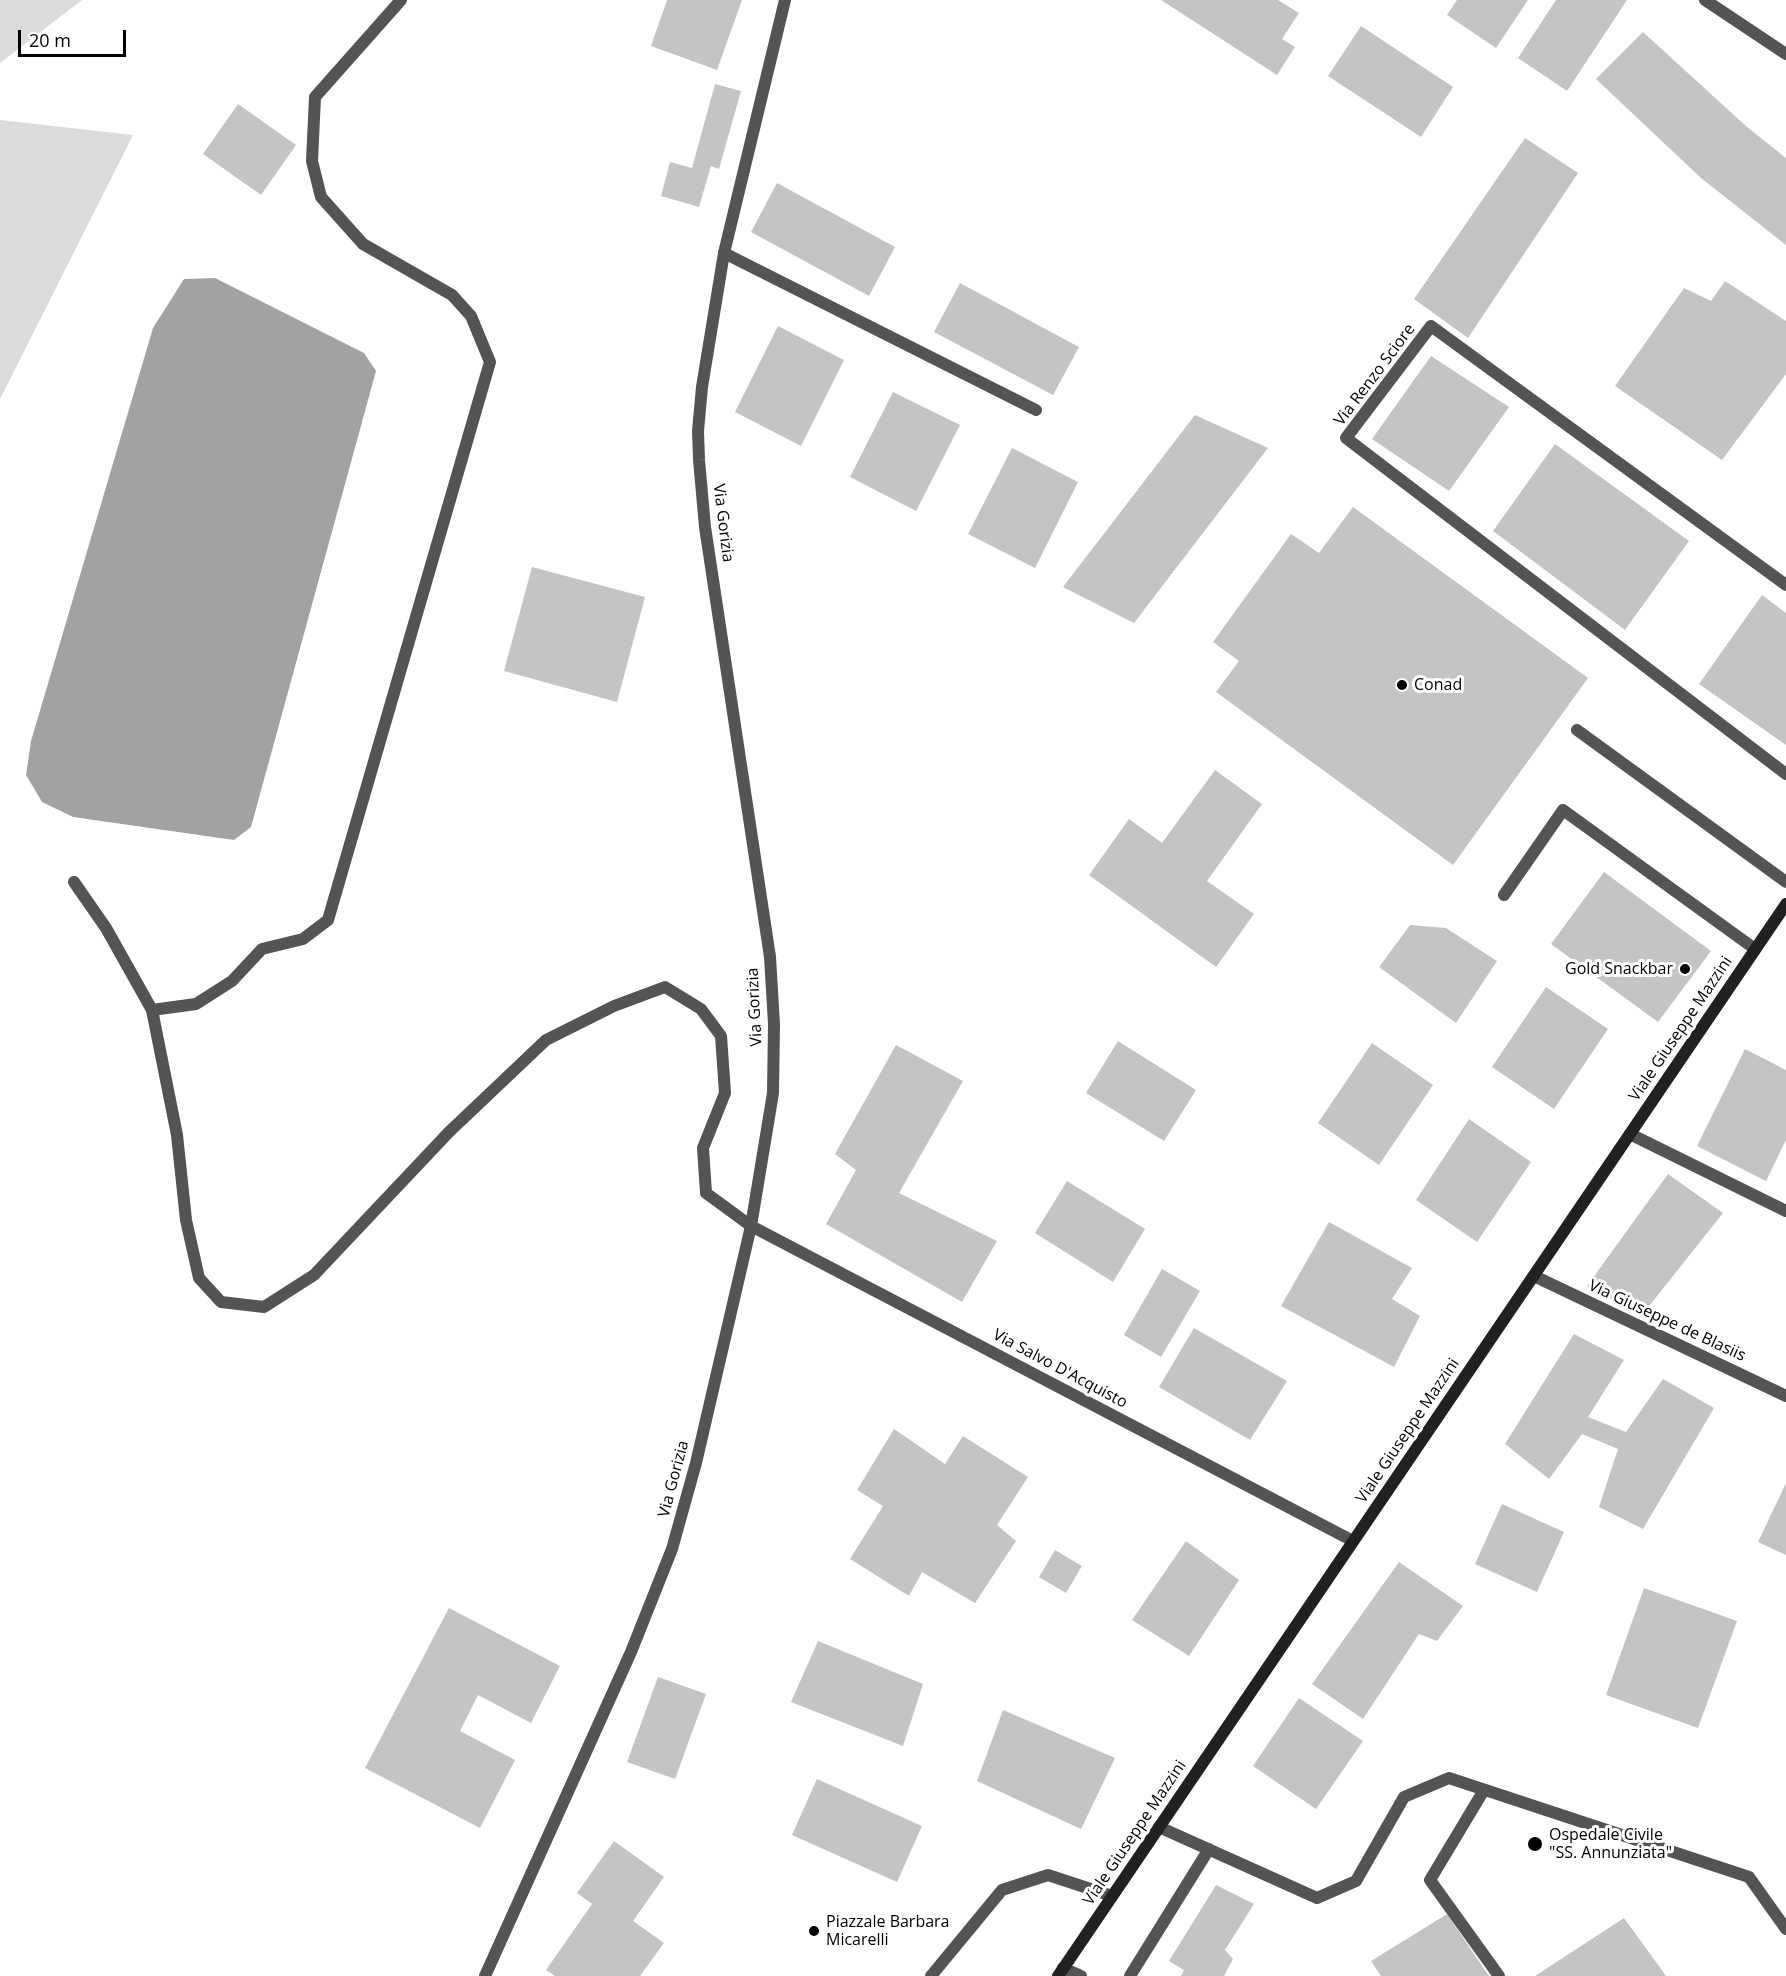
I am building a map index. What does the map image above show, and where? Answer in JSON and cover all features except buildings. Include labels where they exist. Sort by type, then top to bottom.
[{"type":"main road","name":"Viale Giuseppe Mazzini","points":[[1061,1972],[1786,904]]},
{"type":"street","points":[[74,882],[106,928],[152,1010],[195,1004],[232,981],[262,949],[303,939],[328,920],[490,362],[471,316],[452,295],[363,244],[321,197],[314,170],[312,160],[315,97],[401,0]]},
{"type":"street","name":"Via Gorizia","points":[[485,1976],[631,1652],[672,1549],[696,1463],[751,1226],[773,1093],[774,1013],[770,957],[705,527],[698,431],[702,387],[724,253],[785,0]]},
{"type":"street","points":[[1705,0],[1786,54]]},
{"type":"street","points":[[724,253],[1036,410]]},
{"type":"street","name":"Via Renzo Sciore","points":[[1786,585],[1431,326],[1346,438],[1786,774]]},
{"type":"street","points":[[1578,730],[1786,882]]},
{"type":"street","points":[[1504,895],[1563,810],[1755,949]]},
{"type":"street","name":"Via Salvo D'Acquisto","points":[[152,1010],[177,1135],[186,1220],[199,1278],[221,1302],[264,1307],[314,1275],[449,1132],[546,1040],[614,1006],[665,987],[701,1009],[721,1036],[724,1093],[703,1148],[706,1193],[751,1226],[1353,1541]]},
{"type":"street","points":[[1630,1134],[1786,1211]]},
{"type":"street","name":"Via Giuseppe de Blasiis","points":[[1534,1276],[1786,1396]]},
{"type":"street","points":[[1159,1827],[1317,1898],[1356,1881],[1404,1797],[1449,1778],[1749,1877],[1786,1929]]},
{"type":"street","points":[[1484,1790],[1430,1880],[1499,1976]]},
{"type":"street","points":[[1130,1976],[1209,1849]]},
{"type":"street","points":[[932,1976],[1002,1890],[1048,1875],[1112,1896]]},
{"type":"street","points":[[1061,1972],[1081,1976]]},
{"type":"shaded area","points":[[0,0],[82,0],[0,63]]},
{"type":"shaded area","points":[[0,120],[133,135],[0,399]]},
{"type":"shaded area","points":[[215,278],[364,353],[376,371],[251,827],[234,840],[73,817],[42,802],[26,775],[31,741],[153,328],[184,279]]},
{"type":"place","name":"Conad","points":[[1402,685]]},
{"type":"place","name":"Gold Snackbar","points":[[1685,969]]},
{"type":"place","name":"Ospedale Civile \"SS. Annunziata\"","points":[[1535,1844]]},
{"type":"place","name":"Piazzale Barbara Micarelli","points":[[814,1931]]}]
